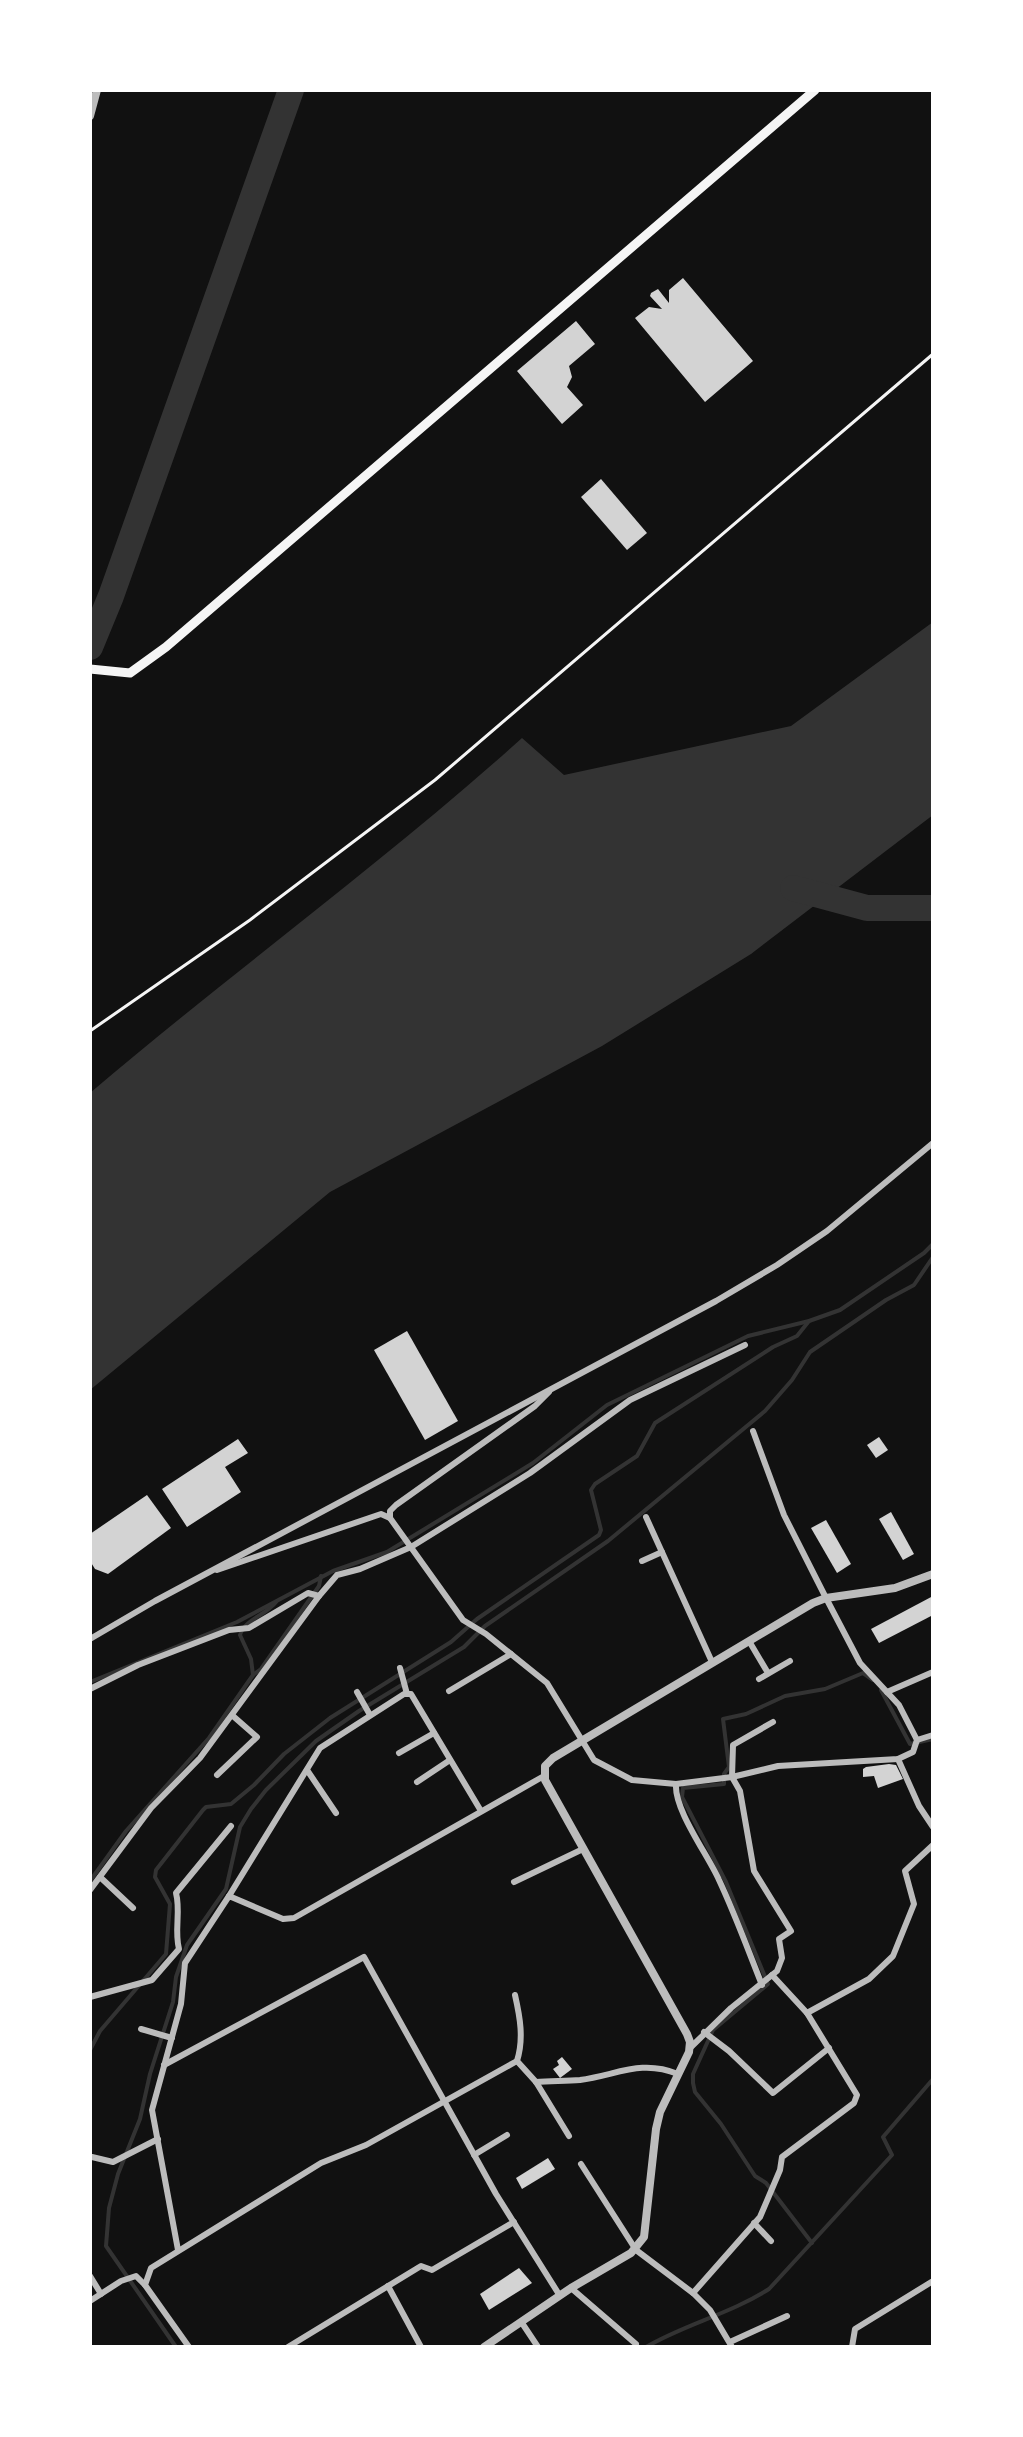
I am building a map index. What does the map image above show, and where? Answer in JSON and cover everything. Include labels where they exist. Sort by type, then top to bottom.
[{"type":"main road","points":[[93,670],[130,673],[166,647],[815,90]]},
{"type":"street","points":[[90,116],[97,90]]},
{"type":"street","points":[[90,1639],[777,1265],[827,1231],[933,1143]]},
{"type":"street","points":[[90,1689],[138,1665],[229,1630],[247,1628],[314,1595],[337,1575],[360,1569],[410,1546],[552,1458],[603,1417],[630,1400],[745,1345]]},
{"type":"street","points":[[390,1518],[390,1511],[396,1505],[535,1406],[553,1388]]},
{"type":"street","points":[[209,1572],[381,1514],[390,1518],[463,1620],[486,1634],[547,1683],[594,1760],[632,1780],[676,1784],[732,1777],[778,1766],[898,1759],[913,1752],[917,1740],[899,1705],[860,1663],[784,1515],[753,1431]]},
{"type":"street","points":[[646,1517],[712,1662]]},
{"type":"street","points":[[642,1561],[662,1552]]},
{"type":"street","points":[[690,2048],[687,2034],[544,1776],[548,1762],[813,1603],[826,1598],[895,1588],[933,1574]]},
{"type":"street","points":[[90,1890],[151,1808],[200,1758],[233,1716],[314,1595]]},
{"type":"street","points":[[749,1641],[768,1673]]},
{"type":"street","points":[[449,1691],[511,1654]]},
{"type":"street","points":[[759,1679],[790,1661]]},
{"type":"street","points":[[400,1668],[407,1694]]},
{"type":"street","points":[[887,1692],[933,1672]]},
{"type":"street","points":[[357,1692],[369,1713]]},
{"type":"street","points":[[178,2250],[152,2110],[169,2037],[181,2004],[185,1963],[307,1770],[327,1743],[369,1713],[404,1694],[411,1694],[481,1811]]},
{"type":"street","points":[[217,1775],[257,1737],[233,1716]]},
{"type":"street","points":[[484,2347],[496,2344],[571,2288],[636,2250],[645,2230],[660,2112],[690,2048],[704,2032],[762,1985],[782,1958],[779,1939],[791,1931],[754,1871],[740,1791],[732,1777],[733,1745],[773,1722]]},
{"type":"street","points":[[399,1753],[434,1733]]},
{"type":"street","points":[[917,1740],[933,1735]]},
{"type":"street","points":[[898,1759],[919,1806],[933,1827]]},
{"type":"street","points":[[417,1782],[450,1760]]},
{"type":"street","points":[[307,1770],[336,1813]]},
{"type":"street","points":[[229,1896],[283,1919],[294,1918],[544,1776]]},
{"type":"street","points":[[676,1784],[678,1800],[719,1879],[762,1985]]},
{"type":"street","points":[[90,1997],[150,1981],[172,1960],[179,1949],[176,1893],[231,1826]]},
{"type":"street","points":[[807,2013],[869,1979],[893,1956],[914,1904],[905,1871],[933,1845]]},
{"type":"street","points":[[514,1882],[583,1849]]},
{"type":"street","points":[[100,1877],[133,1908]]},
{"type":"street","points":[[164,2065],[364,1957],[474,2155],[560,2296]]},
{"type":"street","points":[[172,1960],[185,1963]]},
{"type":"street","points":[[693,2293],[754,2223],[768,2198],[782,2157],[854,2103],[857,2095],[807,2013],[772,1975]]},
{"type":"street","points":[[145,2285],[151,2268],[321,2163],[366,2145],[517,2061],[521,2049],[515,1995]]},
{"type":"street","points":[[141,2029],[169,2037]]},
{"type":"street","points":[[704,2032],[773,2093],[829,2048]]},
{"type":"street","points":[[517,2061],[536,2082],[569,2136]]},
{"type":"street","points":[[536,2082],[581,2080],[639,2068],[661,2067],[678,2074]]},
{"type":"street","points":[[474,2155],[507,2135]]},
{"type":"street","points":[[92,2157],[113,2162],[158,2139]]},
{"type":"street","points":[[581,2164],[596,2180],[636,2250],[693,2293],[710,2310],[731,2344],[787,2316]]},
{"type":"street","points":[[288,2347],[421,2266],[432,2270],[514,2222]]},
{"type":"street","points":[[754,2223],[771,2241]]},
{"type":"street","points":[[90,2276],[101,2294]]},
{"type":"street","points":[[90,2301],[136,2276],[189,2347]]},
{"type":"street","points":[[852,2347],[855,2329],[933,2281]]},
{"type":"street","points":[[388,2286],[421,2347]]},
{"type":"street","points":[[571,2288],[636,2344]]},
{"type":"street","points":[[522,2323],[538,2347]]},
{"type":"path","points":[[90,1031],[250,920],[435,780],[933,354]]},
{"type":"shaded area","points":[[933,622],[933,815],[751,954],[602,1046],[330,1192],[90,1390],[90,1093],[416,829],[522,738],[564,775],[791,726]]},
{"type":"building","points":[[683,278],[753,361],[705,402],[635,318],[649,307],[662,309],[650,296],[651,293],[658,289],[669,303],[669,290]]},
{"type":"building","points":[[576,321],[595,344],[569,366],[572,377],[567,387],[583,405],[562,424],[517,371]]},
{"type":"building","points":[[601,479],[647,533],[627,550],[581,497]]},
{"type":"building","points":[[407,1331],[458,1421],[425,1440],[374,1350]]},
{"type":"building","points":[[879,1437],[888,1450],[876,1458],[867,1445]]},
{"type":"building","points":[[238,1439],[248,1453],[225,1467],[241,1492],[187,1527],[162,1489]]},
{"type":"building","points":[[147,1495],[171,1528],[108,1574],[95,1569],[90,1561],[90,1534]]},
{"type":"building","points":[[891,1512],[914,1554],[903,1560],[879,1519]]},
{"type":"building","points":[[826,1520],[851,1564],[837,1573],[811,1528]]},
{"type":"building","points":[[933,1596],[933,1615],[879,1643],[871,1629]]},
{"type":"building","points":[[896,1765],[903,1779],[878,1788],[874,1776],[863,1777],[866,1767]]},
{"type":"building","points":[[562,2057],[572,2069],[560,2078],[553,2069]]},
{"type":"building","points":[[548,2158],[555,2169],[522,2189],[516,2178]]},
{"type":"building","points":[[519,2268],[532,2283],[489,2310],[480,2294]]},
{"type":"waterway","points":[[90,647],[111,596],[291,90]]},
{"type":"waterway","points":[[793,888],[867,908],[933,908]]},
{"type":"waterway","points":[[90,1682],[237,1622],[333,1571],[387,1552],[533,1463],[607,1405],[748,1336],[840,1310],[933,1244]]},
{"type":"waterway","points":[[176,2347],[106,2246],[109,2208],[118,2174],[140,2119],[187,1945],[226,1889],[240,1827],[251,1809],[316,1741],[464,1647],[485,1626],[608,1541],[765,1411],[792,1380],[810,1352],[886,1300],[914,1285],[933,1257]]},
{"type":"waterway","points":[[90,2050],[100,2031],[166,1954],[170,1904],[155,1877],[156,1870],[203,1810],[231,1804],[284,1754],[330,1718],[451,1642],[477,1619],[599,1535],[601,1530],[591,1490],[595,1484],[637,1456],[655,1423],[773,1347],[797,1336],[809,1321]]},
{"type":"waterway","points":[[253,1675],[261,1669],[319,1586],[321,1576]]},
{"type":"waterway","points":[[90,1881],[126,1831],[209,1738],[253,1675],[251,1659],[240,1635],[246,1625],[276,1602]]},
{"type":"waterway","points":[[812,2243],[766,2183],[755,2176],[721,2124],[695,2092],[693,2074],[713,2030],[768,1984],[726,1882],[682,1797],[683,1788],[724,1784],[724,1774],[729,1767],[723,1719],[746,1714],[785,1696],[825,1689],[863,1673],[873,1680]]},
{"type":"waterway","points":[[881,1690],[910,1744],[933,1739]]},
{"type":"waterway","points":[[646,2347],[769,2289],[892,2155],[883,2137],[933,2079]]}]
